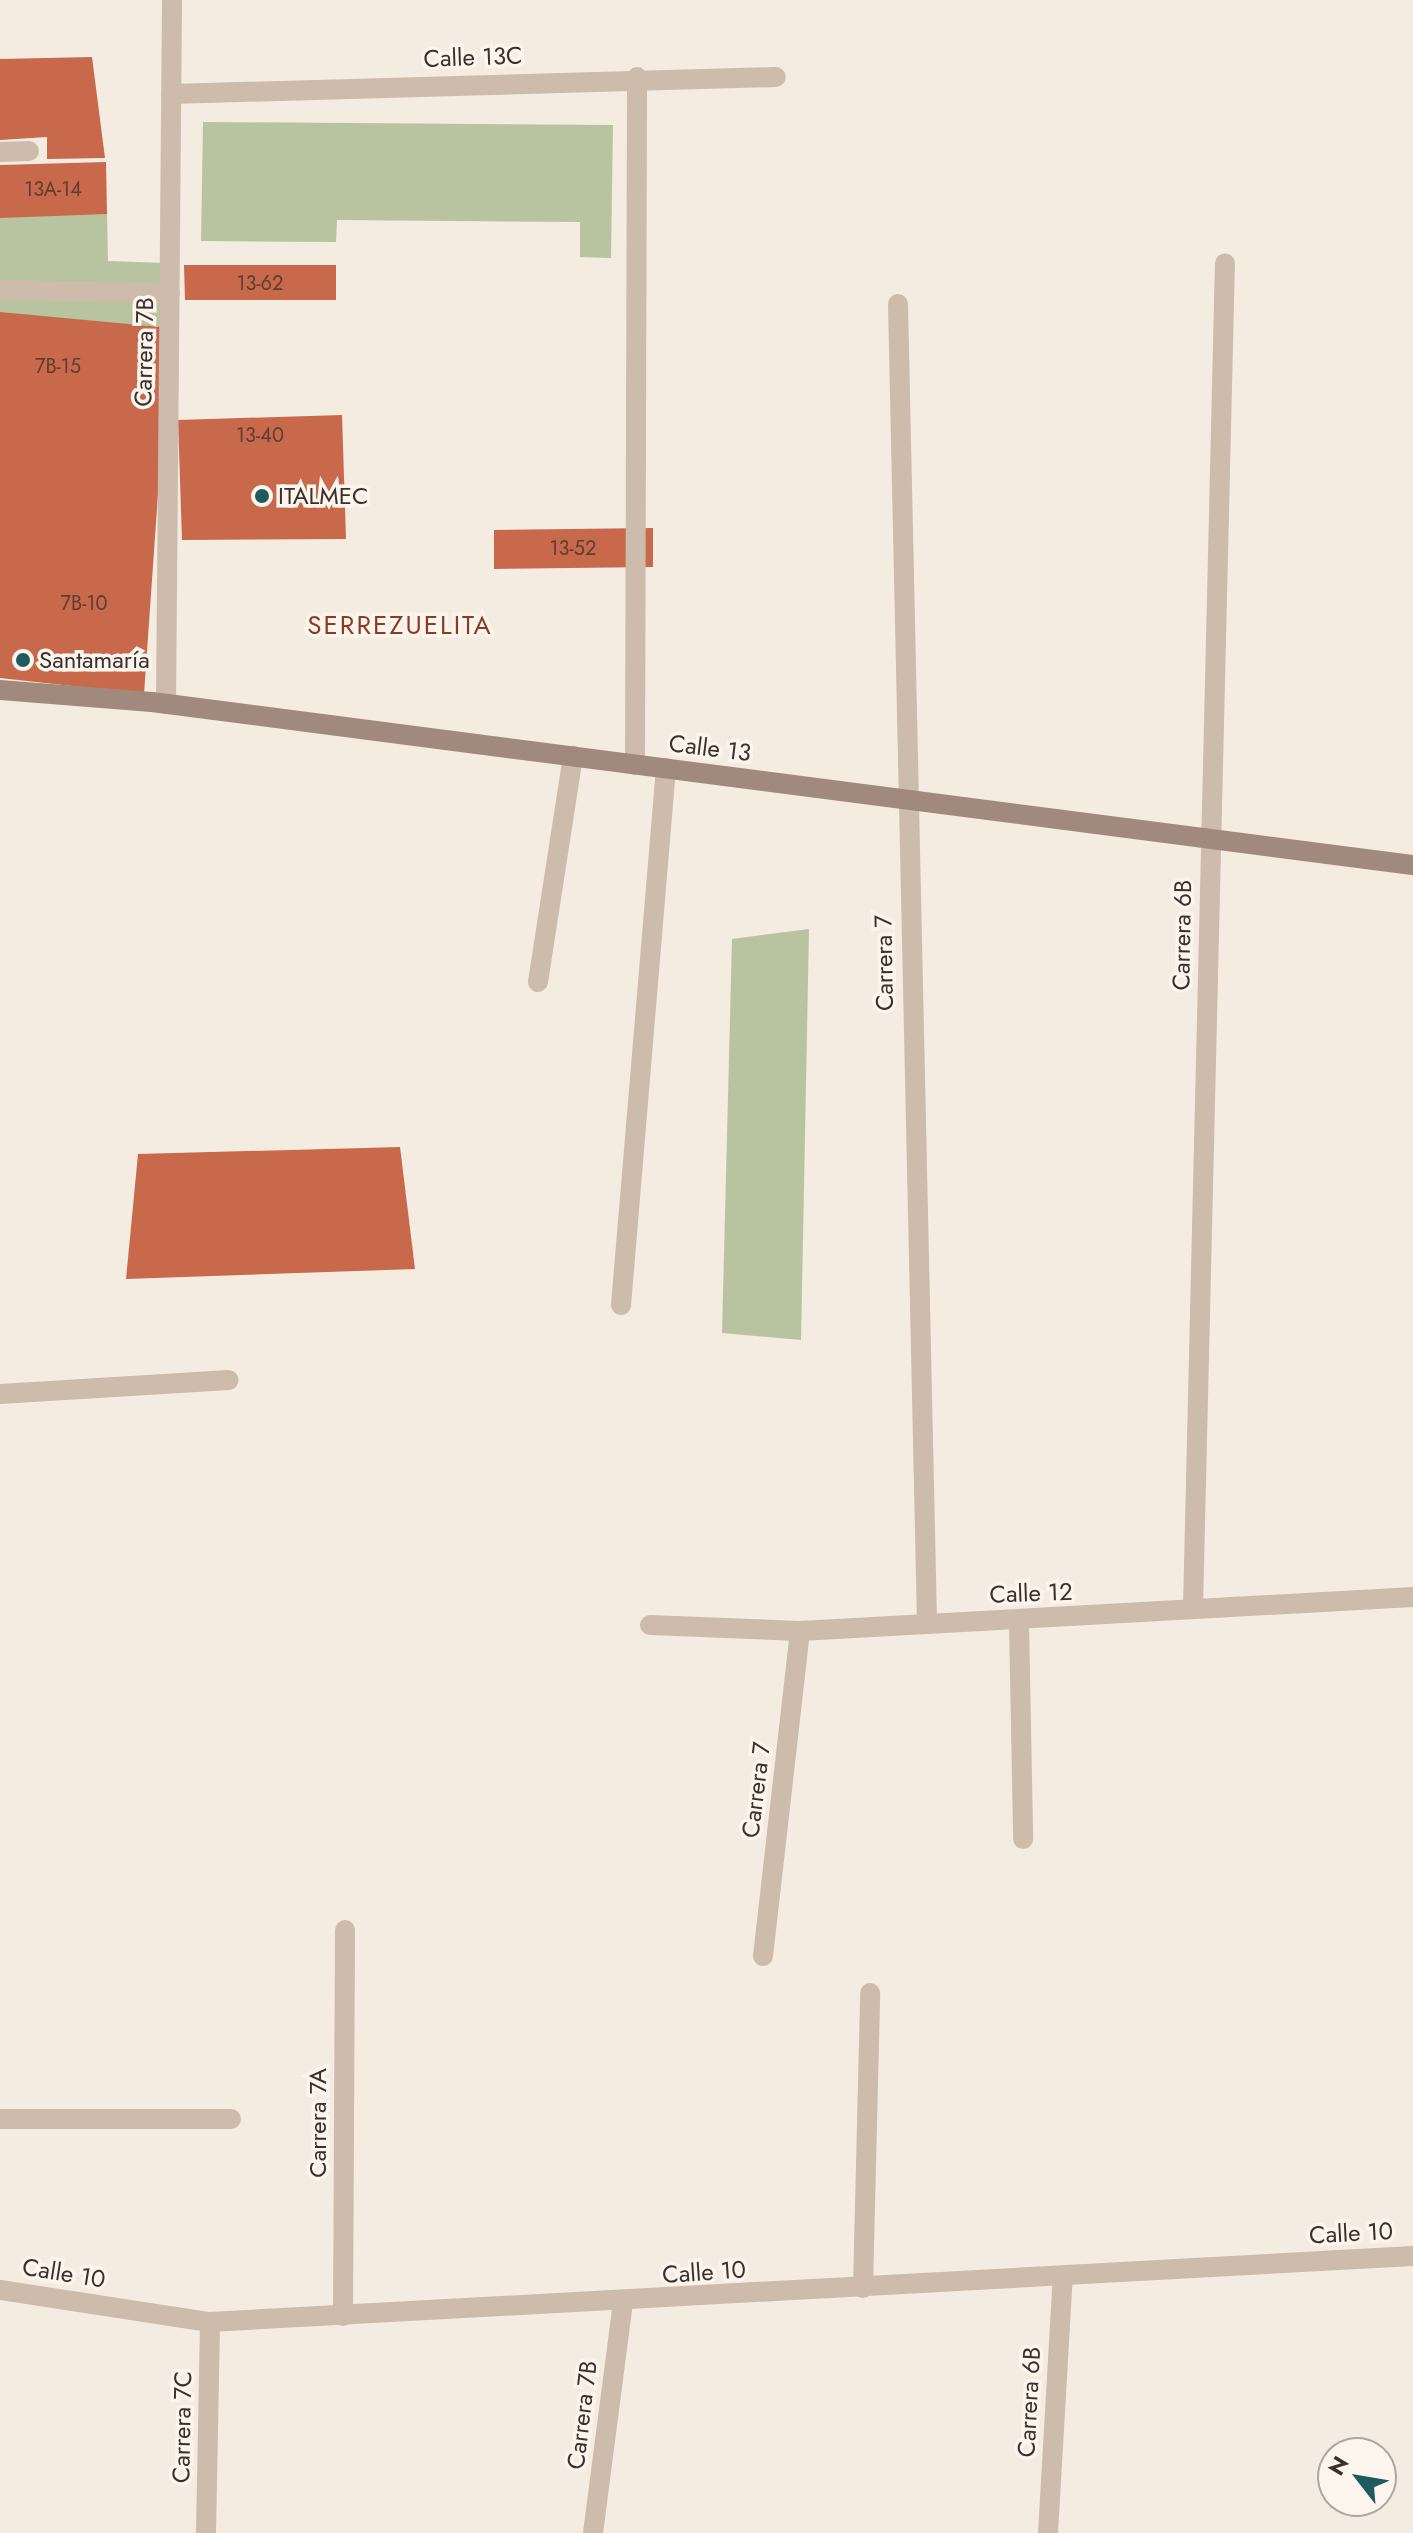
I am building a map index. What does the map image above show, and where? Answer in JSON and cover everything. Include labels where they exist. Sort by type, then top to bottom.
[{"type":"main road","name":"Calle 13","points":[[0,690],[166,704],[1413,865]]},
{"type":"street","name":"Carrera 7B","points":[[166,704],[172,0]]},
{"type":"street","name":"Calle 13C","points":[[171,94],[637,77],[776,77]]},
{"type":"street","points":[[635,765],[637,77]]},
{"type":"street","points":[[0,152],[29,151]]},
{"type":"street","name":"Carrera 6B","points":[[1193,1608],[1225,263]]},
{"type":"street","points":[[0,290],[170,293]]},
{"type":"street","name":"Carrera 7","points":[[898,304],[905,799],[927,1620]]},
{"type":"street","points":[[538,982],[573,756]]},
{"type":"street","points":[[621,1305],[666,768]]},
{"type":"street","points":[[0,1394],[229,1380]]},
{"type":"street","name":"Calle 12","points":[[650,1625],[800,1631],[927,1620],[1019,1622],[1193,1608],[1413,1597]]},
{"type":"street","points":[[1019,1622],[1023,1839]]},
{"type":"street","name":"Carrera 7","points":[[763,1956],[800,1631]]},
{"type":"street","name":"Carrera 7A","points":[[343,2316],[345,1930]]},
{"type":"street","points":[[863,2288],[870,1993]]},
{"type":"street","points":[[0,2119],[231,2119]]},
{"type":"street","name":"Calle 10","points":[[0,2290],[210,2322],[623,2303],[1413,2256]]},
{"type":"street","name":"Carrera 6B","points":[[1048,2533],[1063,2275]]},
{"type":"street","name":"Carrera 7B","points":[[593,2533],[623,2303]]},
{"type":"street","name":"Carrera 7C","points":[[206,2533],[210,2322]]},
{"type":"green space","points":[[203,122],[613,125],[611,258],[580,257],[580,222],[337,220],[336,242],[201,241]]},
{"type":"green space","points":[[107,214],[108,261],[165,263],[161,327],[0,313],[0,215]]},
{"type":"green space","points":[[809,929],[801,1340],[722,1333],[732,939]]},
{"type":"building","points":[[92,57],[105,158],[47,159],[47,137],[0,140],[0,59]]},
{"type":"building","points":[[106,162],[107,214],[0,218],[0,165]]},
{"type":"building","points":[[184,265],[336,265],[336,300],[185,300]]},
{"type":"building","points":[[0,312],[161,327],[163,423],[144,694],[0,678]]},
{"type":"building","name":"ITALMEC","points":[[342,415],[346,539],[182,540],[178,420]]},
{"type":"building","points":[[653,528],[653,567],[494,569],[494,530]]},
{"type":"building","points":[[400,1147],[415,1269],[126,1279],[138,1154]]},
{"type":"place","name":"ITALMEC","points":[[262,496]]},
{"type":"place","name":"Santamaría","points":[[23,660]]},
{"type":"district","name":"SERREZUELITA","points":[[400,626]]}]
